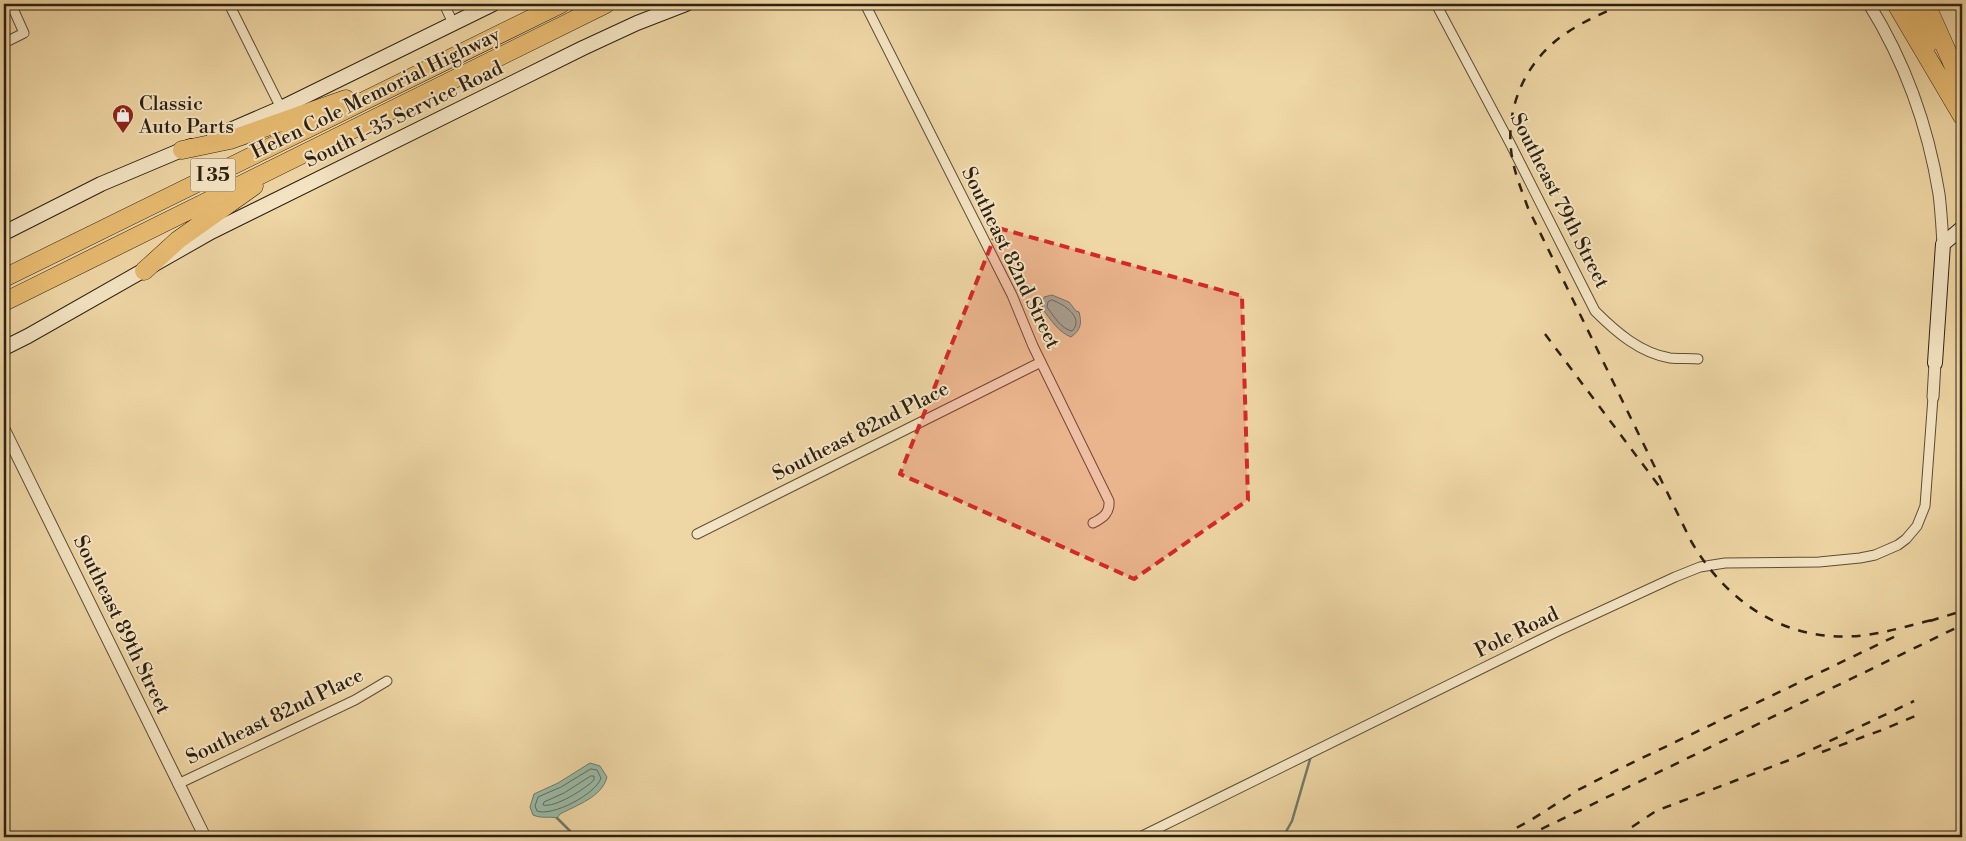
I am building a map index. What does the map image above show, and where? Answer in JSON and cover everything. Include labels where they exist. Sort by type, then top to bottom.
[{"type":"highway","name":"Helen Cole Memorial Highway","points":[[4,278],[561,4]]},
{"type":"highway","name":"Helen Cole Memorial Highway","points":[[4,302],[606,4]]},
{"type":"highway","points":[[1896,4],[1962,116]]},
{"type":"highway","points":[[1912,4],[1962,112]]},
{"type":"highway","points":[[1926,4],[1962,85]]},
{"type":"highway","points":[[182,150],[230,140],[422,72]]},
{"type":"highway","points":[[144,271],[178,240],[233,203],[286,162]]},
{"type":"main road","points":[[4,233],[108,181],[281,108],[493,4]]},
{"type":"main road","name":"South I-35 Service Road","points":[[7,344],[144,271],[211,232],[583,48],[637,23],[686,4]]},
{"type":"main road","points":[[1935,363],[1943,244],[1962,228]]},
{"type":"main road","points":[[1943,244],[1962,241]]},
{"type":"street","points":[[4,43],[24,33],[11,4]]},
{"type":"street","points":[[229,4],[281,108]]},
{"type":"street","points":[[444,4],[453,23]]},
{"type":"street","name":"Southeast 82nd Street","points":[[865,4],[974,224],[1012,295],[1041,362],[1109,501],[1109,509],[1106,515],[1093,523]]},
{"type":"street","name":"Southeast 79th Street","points":[[1436,4],[1510,143],[1595,311],[1613,330],[1645,349],[1670,358],[1698,359]]},
{"type":"street","points":[[1869,4],[1907,80],[1926,133],[1939,195],[1943,244]]},
{"type":"street","name":"Southeast 82nd Place","points":[[697,534],[1041,362]]},
{"type":"street","points":[[1933,397],[1935,363]]},
{"type":"street","name":"Pole Road","points":[[1140,837],[1558,632],[1675,577],[1717,564],[1736,562],[1834,561],[1875,555],[1890,549],[1906,539],[1920,520],[1926,498],[1933,397]]},
{"type":"street","name":"Southeast 89th Street","points":[[4,429],[204,837]]},
{"type":"street","name":"Southeast 82nd Place","points":[[178,784],[356,700],[387,681]]},
{"type":"highlighted area","points":[[998,228],[1242,296],[1248,500],[1134,579],[900,474]]},
{"type":"water","points":[[1052,295],[1069,302],[1079,312],[1080,326],[1071,337],[1058,329],[1042,308],[1044,297]]},
{"type":"water","points":[[590,763],[600,766],[607,777],[600,790],[581,804],[560,814],[557,818],[533,815],[530,807],[534,794],[558,783]]},
{"type":"waterway","points":[[1283,837],[1292,821],[1311,756]]},
{"type":"waterway","points":[[557,818],[576,837]]},
{"type":"railway","points":[[1623,4],[1572,29],[1551,45],[1539,58],[1520,88],[1515,104],[1511,121],[1512,157],[1528,208],[1691,541],[1706,564],[1723,584],[1743,602],[1764,616],[1787,627],[1812,634],[1838,636],[1866,635],[1937,619]]},
{"type":"railway","points":[[1545,334],[1662,490]]},
{"type":"railway","points":[[1930,621],[1962,611]]},
{"type":"railway","points":[[1525,837],[1962,625]]},
{"type":"railway","points":[[1501,836],[1531,820],[1578,790],[1615,771],[1902,633]]},
{"type":"railway","points":[[1617,837],[1656,811],[1792,759],[1914,701]]},
{"type":"railway","points":[[1822,752],[1920,714]]},
{"type":"place","name":"Classic Auto Parts","points":[[123,134]]}]
